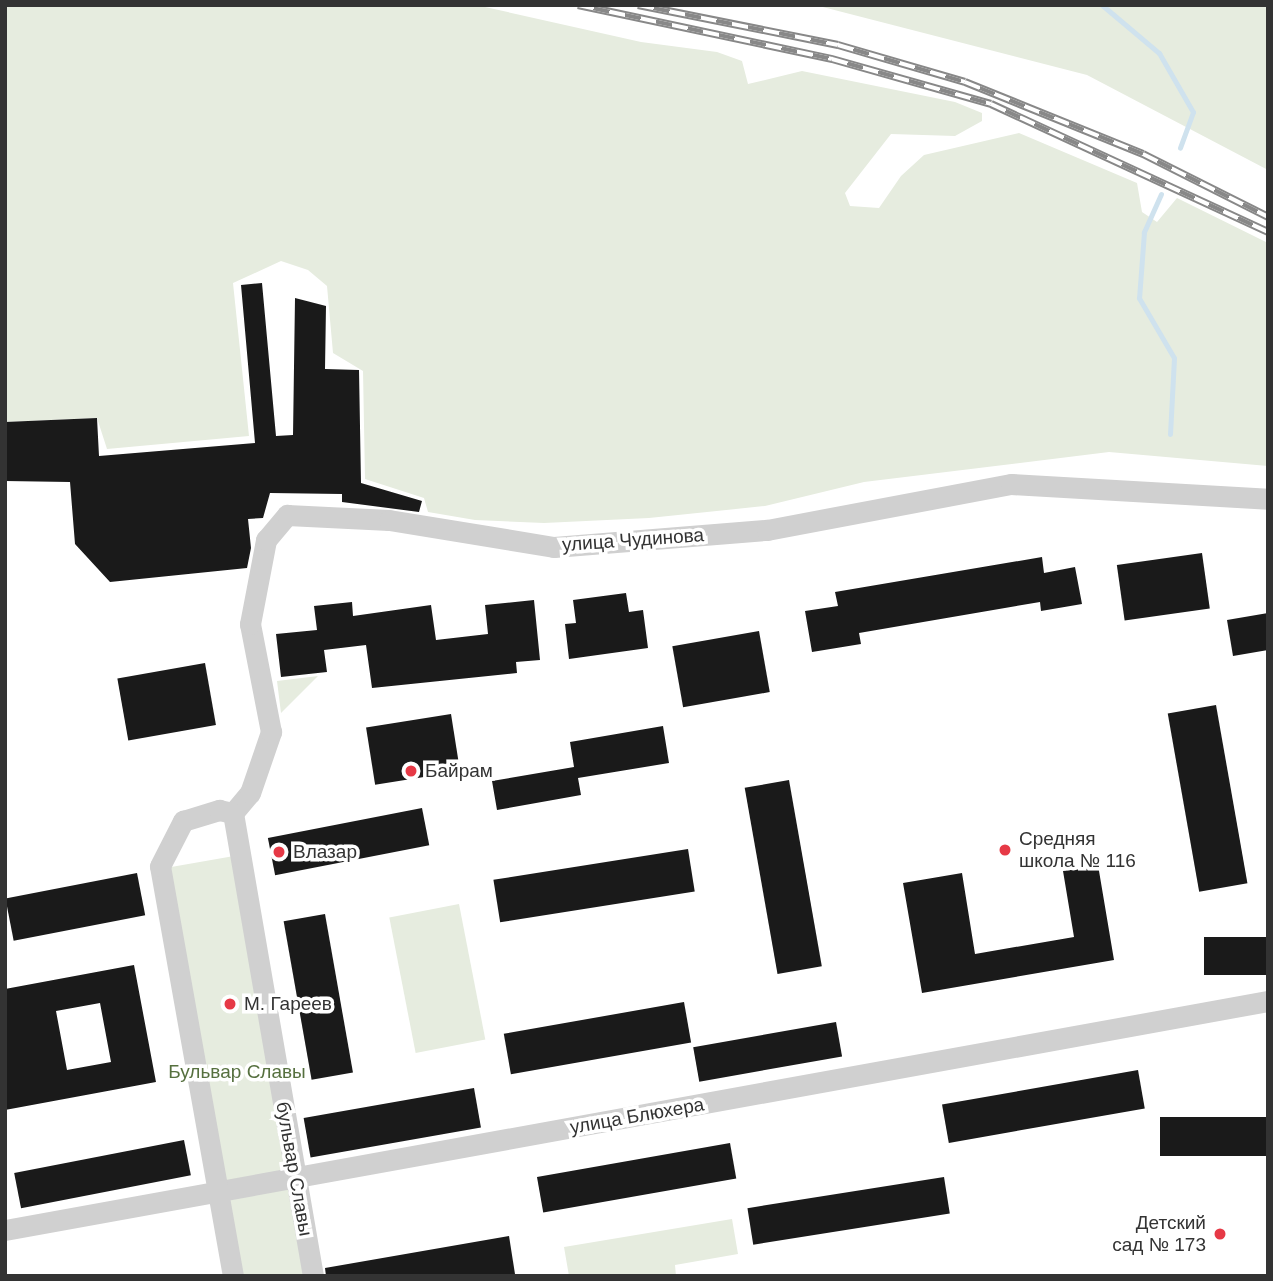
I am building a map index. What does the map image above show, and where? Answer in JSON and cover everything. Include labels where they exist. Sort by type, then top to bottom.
[{"type":"street","name":"улица Чудинова","points":[[233,813],[250,793],[271,732],[250,624],[266,540],[287,515],[389,520],[554,547],[767,530],[1011,484],[1268,499]]},
{"type":"street","points":[[233,813],[219,810],[195,817],[176,830],[160,866],[233,1276]]},
{"type":"street","name":"бульвар Славы","points":[[233,813],[313,1276]]},
{"type":"street","name":"улица Блюхера","points":[[5,1230],[1268,1001]]},
{"type":"green space","points":[[5,5],[476,5],[641,42],[717,52],[742,61],[748,84],[802,71],[955,102],[982,113],[982,121],[955,136],[891,134],[845,193],[850,206],[879,208],[901,176],[924,155],[1019,133],[1137,183],[1142,212],[1157,222],[1177,198],[1268,243],[1268,466],[1109,452],[864,482],[765,506],[649,518],[544,523],[475,520],[428,512],[424,498],[365,479],[363,371],[333,353],[327,286],[308,270],[281,261],[233,283],[249,436],[107,449],[97,418],[5,422]]},
{"type":"green space","points":[[815,5],[1268,5],[1268,170],[1087,75]]},
{"type":"green space","points":[[318,676],[281,713],[277,681]]},
{"type":"green space","name":"Бульвар Славы","points":[[234,856],[308,1276],[236,1276],[164,868]]},
{"type":"green space","points":[[459,904],[485,1039],[416,1053],[389,918]]},
{"type":"green space","points":[[732,1219],[738,1254],[675,1265],[676,1276],[569,1276],[564,1247]]},
{"type":"building","points":[[262,283],[276,436],[293,435],[295,298],[326,306],[325,369],[359,370],[361,483],[422,501],[419,512],[342,502],[342,494],[270,493],[263,518],[248,519],[251,548],[247,568],[110,582],[75,544],[70,482],[5,481],[5,422],[97,418],[99,456],[255,443],[241,285]]},
{"type":"building","points":[[1202,553],[1210,608],[1125,620],[1117,565]]},
{"type":"building","points":[[1042,557],[1044,573],[1075,567],[1082,604],[1041,611],[1040,602],[859,633],[861,644],[812,652],[805,611],[838,606],[835,592]]},
{"type":"building","points":[[626,593],[629,612],[643,610],[648,648],[569,659],[565,624],[576,623],[573,600]]},
{"type":"building","points":[[534,600],[540,660],[516,662],[517,673],[372,688],[366,645],[324,650],[327,672],[281,677],[276,634],[317,630],[314,606],[352,602],[353,616],[431,605],[436,640],[488,634],[485,605]]},
{"type":"building","points":[[1268,613],[1268,650],[1233,656],[1227,620]]},
{"type":"building","points":[[759,631],[770,692],[683,707],[672,646]]},
{"type":"building","points":[[205,663],[216,725],[128,740],[117,678]]},
{"type":"building","points":[[1216,705],[1247,883],[1199,892],[1168,714]]},
{"type":"building","points":[[451,714],[460,771],[375,785],[366,727]]},
{"type":"building","points":[[663,726],[669,763],[578,778],[581,795],[497,810],[492,781],[574,767],[570,742]]},
{"type":"building","points":[[789,780],[822,966],[778,974],[745,788]]},
{"type":"building","points":[[422,808],[429,845],[275,875],[268,838]]},
{"type":"building","points":[[688,849],[695,891],[500,922],[493,880]]},
{"type":"building","points":[[1098,865],[1114,960],[922,993],[903,883],[962,873],[975,954],[1074,937],[1063,871]]},
{"type":"building","points":[[137,873],[145,915],[14,941],[5,899]]},
{"type":"building","points":[[325,914],[353,1073],[312,1080],[284,921]]},
{"type":"building","points":[[1204,937],[1268,937],[1268,975],[1204,975]]},
{"type":"building","points":[[134,965],[156,1082],[5,1110],[5,989]],"holes":[[[100,1003],[111,1062],[67,1070],[56,1011]]]},
{"type":"building","points":[[684,1002],[691,1042],[511,1074],[504,1034]]},
{"type":"building","points":[[836,1022],[842,1056],[699,1082],[693,1047]]},
{"type":"building","points":[[1138,1070],[1145,1108],[949,1143],[942,1105]]},
{"type":"building","points":[[474,1088],[481,1127],[311,1157],[304,1118]]},
{"type":"building","points":[[1160,1117],[1268,1117],[1268,1156],[1160,1156]]},
{"type":"building","points":[[184,1140],[191,1175],[21,1208],[14,1173]]},
{"type":"building","points":[[730,1143],[736,1178],[543,1212],[537,1177]]},
{"type":"building","points":[[944,1177],[950,1214],[753,1245],[747,1208]]},
{"type":"building","points":[[509,1236],[515,1274],[326,1276],[325,1268]]},
{"type":"waterway","points":[[1102,5],[1159,53],[1193,112],[1180,148]]},
{"type":"waterway","points":[[1161,194],[1144,232],[1139,298],[1174,358],[1170,434]]},
{"type":"railway","points":[[578,5],[832,59],[991,104],[1268,232]]},
{"type":"railway","points":[[638,5],[838,45],[965,82],[1143,154],[1268,217]]},
{"type":"place","name":"Байрам","points":[[411,771]]},
{"type":"place","name":"Средняя школа № 116","points":[[1005,850]]},
{"type":"place","name":"Влазар","points":[[279,852]]},
{"type":"place","name":"М. Гареев","points":[[230,1004]]},
{"type":"place","name":"Детский сад № 173","points":[[1220,1234]]}]
